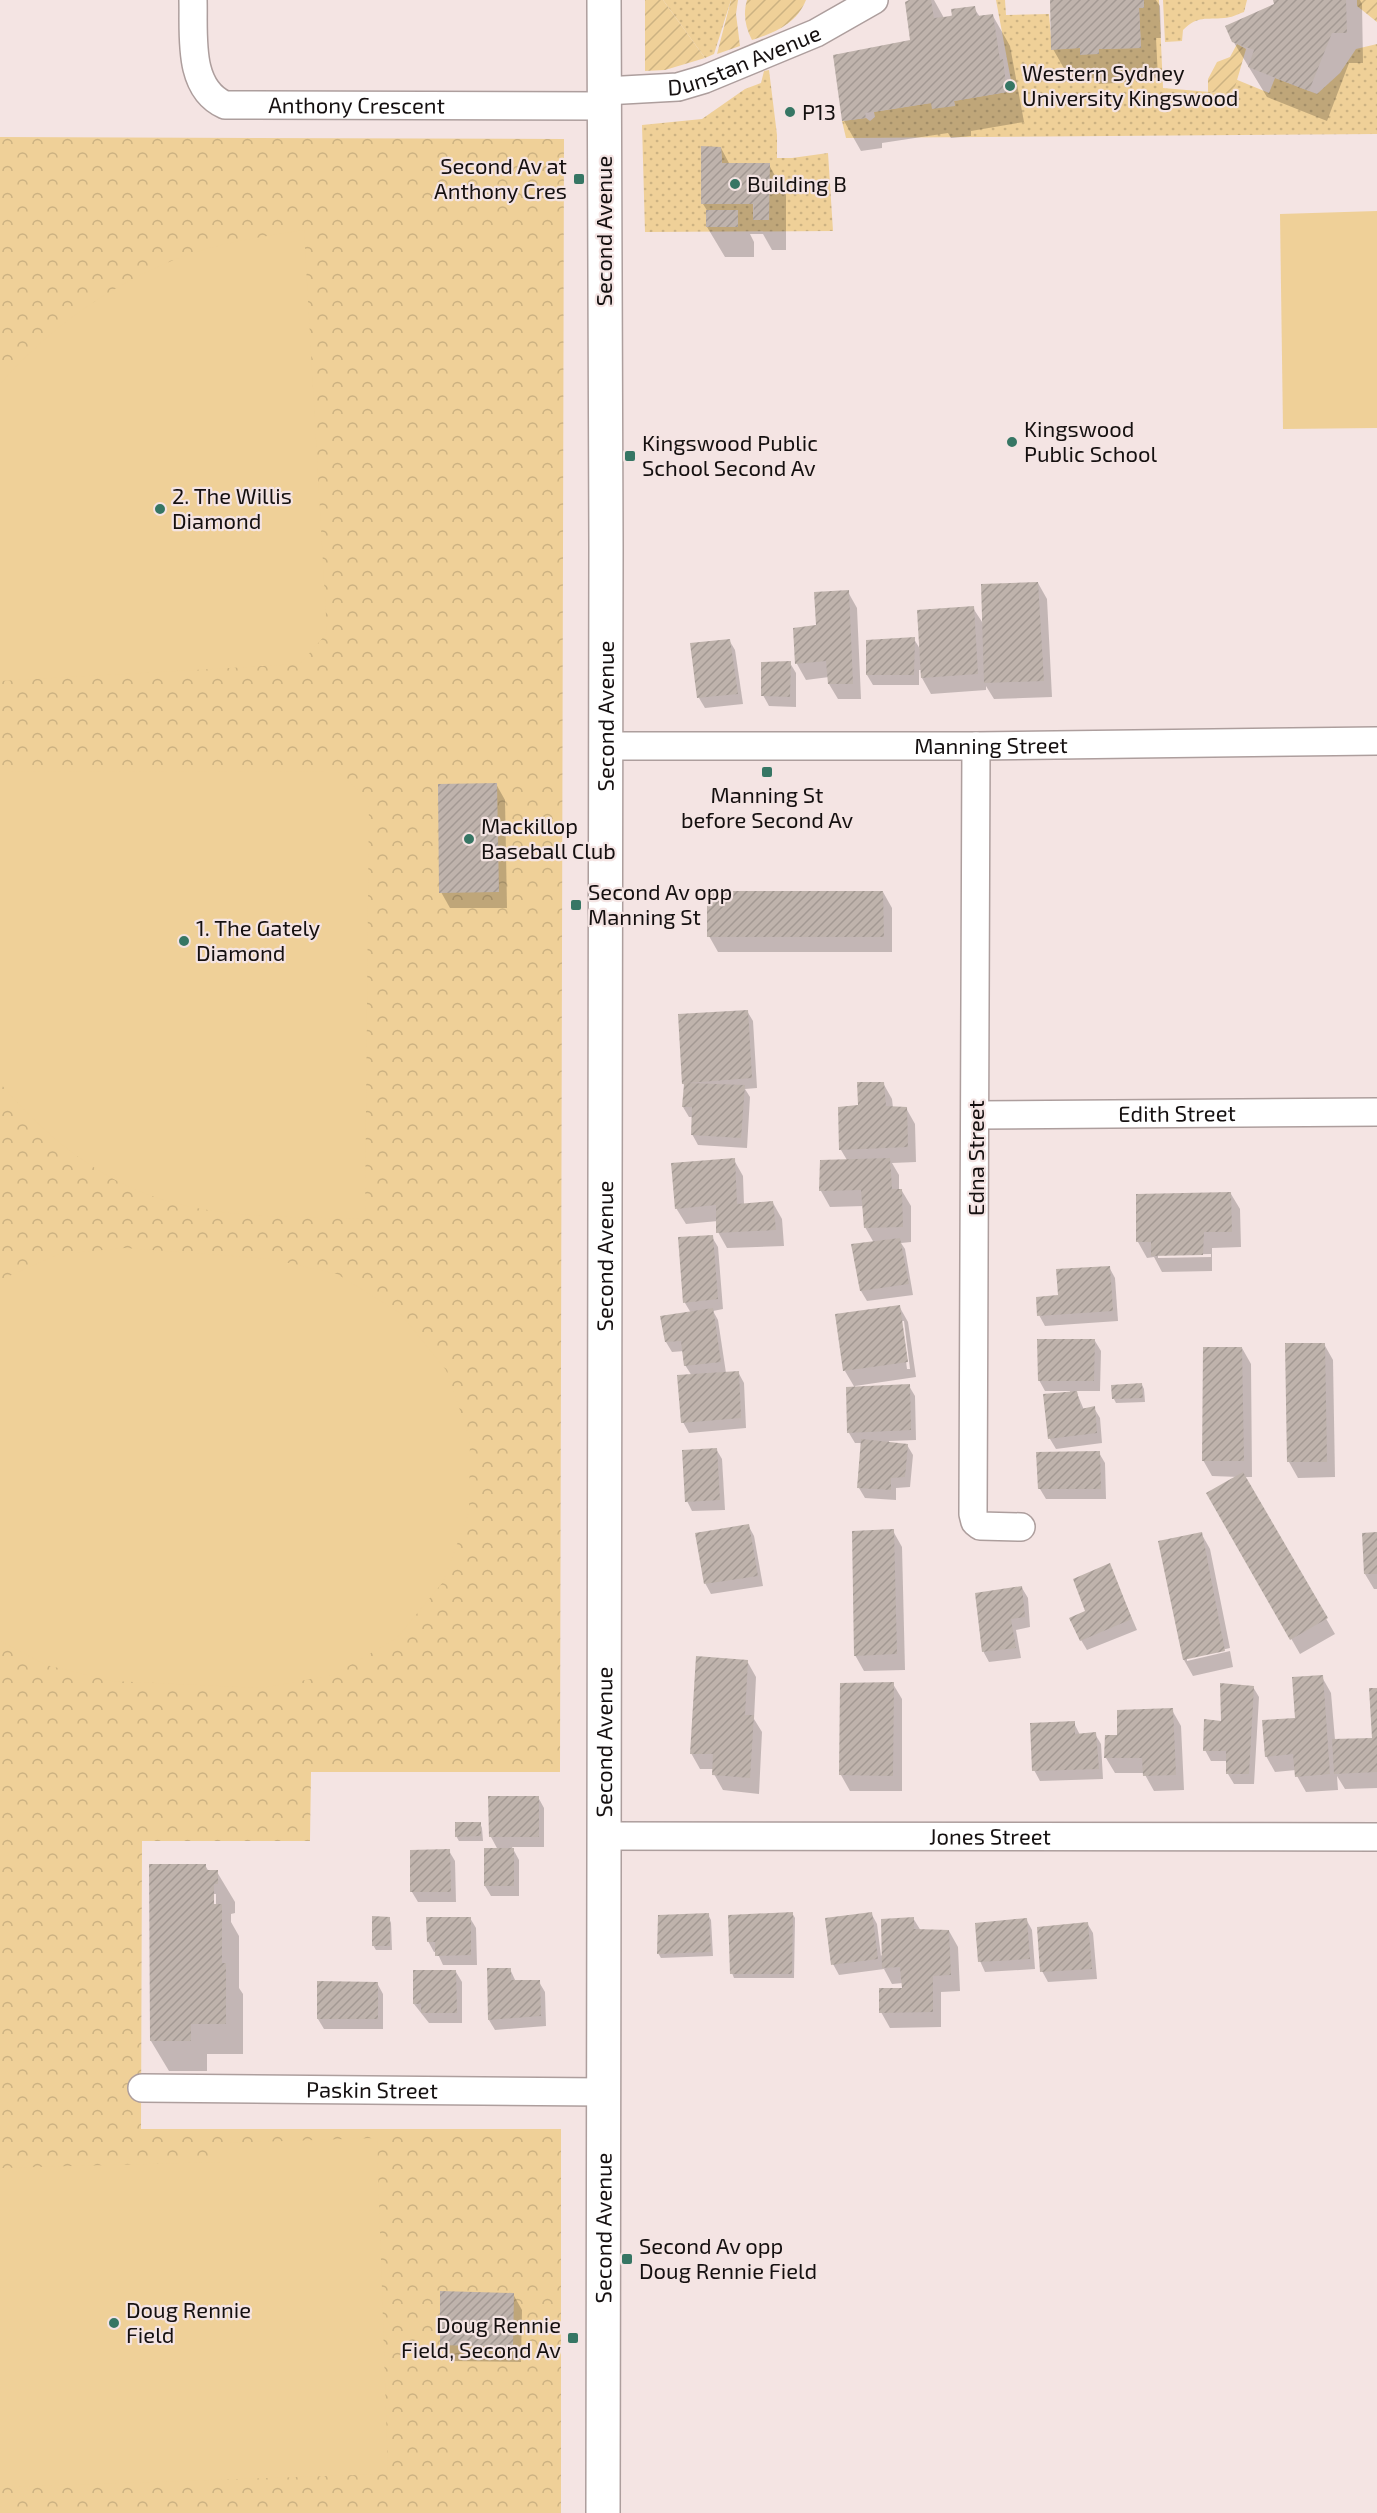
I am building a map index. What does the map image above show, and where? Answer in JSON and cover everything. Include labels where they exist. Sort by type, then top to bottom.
[{"type":"street","name":"Anthony Crescent","points":[[193,0],[195,47],[200,79],[208,95],[225,105],[605,98]]},
{"type":"street","name":"Second Avenue","points":[[603,2513],[604,0]]},
{"type":"street","name":"Dunstan Avenue","points":[[605,98],[678,87],[705,79],[816,33],[874,0]]},
{"type":"street","name":"Manning Street","points":[[605,746],[976,746],[1377,741]]},
{"type":"street","name":"Edna Street","points":[[976,746],[973,1519],[977,1525],[983,1527],[1021,1527]]},
{"type":"street","name":"Edith Street","points":[[976,1115],[1377,1112]]},
{"type":"street","name":"Jones Street","points":[[603,1836],[1377,1837]]},
{"type":"street","name":"Paskin Street","points":[[142,2088],[603,2092]]},
{"type":"green space","points":[[645,0],[663,0],[705,58],[665,70],[645,71]]},
{"type":"green space","points":[[663,0],[731,0],[714,54],[705,58]]},
{"type":"green space","points":[[731,0],[738,0],[736,14],[740,46],[717,54]]},
{"type":"green space","points":[[747,0],[806,0],[791,21],[769,34],[752,40],[745,20]]},
{"type":"green space","points":[[996,0],[1005,0],[1006,15],[1049,14],[1052,49],[1080,48],[1080,54],[1099,54],[1099,49],[1141,48],[1139,8],[1144,8],[1144,0],[1159,0],[1163,88],[1233,94],[1235,79],[1269,93],[1275,78],[1317,94],[1340,73],[1356,49],[1377,44],[1377,134],[846,138],[842,121],[866,118],[870,121],[875,117],[874,112],[931,103],[955,106],[954,101],[1013,91]]},
{"type":"green space","points":[[1163,0],[1247,0],[1244,12],[1227,18],[1198,20],[1183,30],[1182,41],[1165,42]]},
{"type":"green space","points":[[1357,0],[1377,0],[1377,22],[1357,6]]},
{"type":"green space","points":[[1237,44],[1246,49],[1233,94],[1208,92],[1208,79],[1217,62],[1230,57]]},
{"type":"green space","points":[[769,70],[777,135],[777,158],[828,153],[833,231],[645,232],[642,125],[702,119],[745,89],[761,83],[764,71]],"holes":[[[701,147],[721,147],[722,163],[769,163],[769,220],[753,220],[753,204],[701,204]],[[706,210],[738,227],[706,227]]]},
{"type":"green space","points":[[0,137],[564,139],[560,1772],[311,1772],[310,1841],[142,1841],[141,2129],[561,2129],[561,2513],[0,2513]]},
{"type":"green space","points":[[1377,211],[1377,428],[1283,429],[1280,214]]},
{"type":"green space","name":"2. The Willis Diamond","points":[[304,230],[327,633],[300,664],[0,681],[0,384],[40,343],[62,325],[109,292],[134,278],[201,250]]},
{"type":"green space","name":"1. The Gately Diamond","points":[[337,771],[369,800],[365,1219],[218,1212],[170,1202],[121,1183],[98,1170],[55,1139],[17,1103],[0,1083],[0,772]]},
{"type":"green space","points":[[125,1248],[271,1259],[337,1274],[400,1313],[446,1370],[470,1439],[469,1512],[443,1582],[397,1638],[333,1675],[262,1688],[112,1681],[46,1665],[0,1641],[0,1280],[59,1254]]},
{"type":"green space","points":[[377,2138],[388,2474],[0,2487],[0,2168],[221,2162],[221,2143]]},
{"type":"building","points":[[931,0],[934,18],[952,16],[951,9],[975,6],[977,16],[993,14],[1000,60],[1003,59],[1007,92],[954,101],[955,106],[932,109],[931,103],[865,113],[866,118],[842,121],[833,55],[910,40],[905,2]]},
{"type":"building","points":[[1050,0],[1144,0],[1144,8],[1139,8],[1141,48],[1099,49],[1099,54],[1080,55],[1080,48],[1051,50]]},
{"type":"building","points":[[1273,0],[1346,0],[1347,33],[1332,33],[1309,91],[1248,67],[1254,50],[1232,42],[1225,26],[1274,4]]},
{"type":"building","name":"Building B","points":[[701,146],[721,147],[722,163],[770,163],[769,220],[753,220],[754,204],[701,204]]},
{"type":"building","name":"Building B","points":[[706,210],[738,210],[738,227],[706,227]]},
{"type":"building","points":[[1038,582],[1044,681],[984,683],[981,584]]},
{"type":"building","points":[[849,590],[853,684],[828,684],[826,661],[795,664],[793,628],[816,625],[814,592]]},
{"type":"building","points":[[974,606],[978,674],[921,678],[917,610]]},
{"type":"building","points":[[915,637],[914,675],[866,675],[866,640]]},
{"type":"building","points":[[730,639],[738,694],[697,698],[690,643]]},
{"type":"building","points":[[791,661],[790,697],[761,696],[761,662]]},
{"type":"building","points":[[497,783],[499,892],[439,893],[438,784]]},
{"type":"building","points":[[707,891],[883,891],[884,937],[707,937]]},
{"type":"building","points":[[748,1010],[752,1078],[687,1083],[745,1085],[741,1138],[691,1135],[692,1107],[682,1107],[684,1084],[682,1084],[678,1014]]},
{"type":"building","points":[[857,1082],[884,1082],[886,1106],[907,1107],[908,1147],[839,1150],[838,1107],[858,1105]]},
{"type":"building","points":[[735,1158],[737,1204],[773,1201],[776,1230],[716,1233],[716,1205],[675,1209],[671,1163]]},
{"type":"building","points":[[890,1158],[892,1189],[902,1189],[903,1227],[864,1228],[861,1190],[819,1191],[820,1160]]},
{"type":"building","points":[[1231,1192],[1232,1232],[1204,1232],[1203,1255],[1151,1256],[1151,1242],[1136,1242],[1136,1194]]},
{"type":"building","points":[[713,1235],[718,1299],[683,1303],[678,1237]]},
{"type":"building","points":[[900,1238],[909,1284],[860,1291],[851,1244]]},
{"type":"building","points":[[1110,1266],[1113,1311],[1037,1316],[1036,1297],[1058,1295],[1056,1269]]},
{"type":"building","points":[[900,1305],[908,1362],[843,1371],[835,1314]]},
{"type":"building","points":[[713,1308],[721,1362],[684,1366],[681,1341],[665,1342],[660,1316]]},
{"type":"building","points":[[1037,1339],[1095,1339],[1094,1381],[1038,1381]]},
{"type":"building","points":[[1285,1343],[1325,1343],[1327,1462],[1287,1462]]},
{"type":"building","points":[[1203,1347],[1242,1347],[1244,1461],[1202,1461]]},
{"type":"building","points":[[739,1371],[741,1418],[681,1423],[677,1375]]},
{"type":"building","points":[[1142,1383],[1143,1398],[1112,1399],[1111,1385]]},
{"type":"building","points":[[910,1384],[911,1430],[847,1433],[846,1387]]},
{"type":"building","points":[[1077,1391],[1081,1409],[1095,1406],[1097,1433],[1048,1439],[1043,1394]]},
{"type":"building","points":[[861,1439],[908,1444],[905,1477],[891,1478],[891,1490],[857,1488]]},
{"type":"building","points":[[717,1448],[720,1500],[685,1502],[682,1450]]},
{"type":"building","points":[[1100,1451],[1101,1489],[1038,1489],[1036,1452]]},
{"type":"building","points":[[1243,1472],[1328,1618],[1290,1640],[1206,1493]]},
{"type":"building","points":[[749,1524],[758,1576],[704,1584],[695,1533]]},
{"type":"building","points":[[894,1529],[897,1654],[854,1656],[852,1531]]},
{"type":"building","points":[[1202,1532],[1225,1651],[1183,1660],[1158,1541]]},
{"type":"building","points":[[1377,1532],[1377,1574],[1364,1574],[1362,1533]]},
{"type":"building","points":[[1110,1563],[1132,1619],[1080,1641],[1069,1618],[1085,1611],[1073,1579]]},
{"type":"building","points":[[1022,1586],[1025,1617],[1011,1619],[1016,1648],[982,1652],[975,1593]]},
{"type":"building","points":[[696,1656],[748,1660],[745,1715],[754,1715],[750,1778],[712,1775],[713,1754],[690,1754]]},
{"type":"building","points":[[1323,1675],[1330,1774],[1295,1777],[1293,1754],[1265,1757],[1262,1720],[1295,1718],[1292,1677]]},
{"type":"building","points":[[894,1682],[893,1776],[839,1775],[840,1683]]},
{"type":"building","points":[[1220,1683],[1254,1686],[1249,1774],[1226,1774],[1226,1751],[1203,1751],[1204,1719],[1221,1721]]},
{"type":"building","points":[[1369,1688],[1377,1688],[1377,1772],[1334,1774],[1332,1739],[1372,1738]]},
{"type":"building","points":[[1173,1708],[1176,1775],[1143,1776],[1142,1758],[1104,1758],[1105,1735],[1117,1735],[1117,1710]]},
{"type":"building","points":[[1075,1721],[1075,1734],[1096,1732],[1099,1769],[1032,1771],[1030,1723]]},
{"type":"building","points":[[488,1796],[539,1796],[539,1837],[489,1837]]},
{"type":"building","points":[[455,1822],[481,1822],[481,1836],[455,1837]]},
{"type":"building","points":[[484,1848],[514,1848],[514,1886],[484,1886]]},
{"type":"building","points":[[450,1849],[451,1892],[410,1892],[410,1850]]},
{"type":"building","points":[[149,1864],[206,1864],[206,1870],[218,1870],[218,1884],[214,1884],[214,1904],[222,1904],[222,1963],[226,1963],[226,2024],[191,2024],[191,2041],[150,2041]]},
{"type":"building","points":[[793,1912],[792,1974],[730,1974],[728,1915]]},
{"type":"building","points":[[872,1912],[878,1959],[831,1965],[825,1918]]},
{"type":"building","points":[[709,1913],[711,1952],[657,1954],[658,1915]]},
{"type":"building","points":[[372,1916],[390,1917],[390,1946],[372,1946]]},
{"type":"building","points":[[426,1917],[471,1917],[471,1955],[435,1956],[435,1942],[427,1942]]},
{"type":"building","points":[[914,1917],[914,1929],[949,1930],[951,1975],[933,1976],[933,2012],[879,2013],[879,1988],[902,1988],[900,1967],[882,1968],[881,1919]]},
{"type":"building","points":[[1027,1918],[1030,1959],[978,1962],[975,1923]]},
{"type":"building","points":[[1088,1922],[1092,1969],[1040,1972],[1037,1927]]},
{"type":"building","points":[[487,1968],[511,1968],[511,1980],[540,1980],[541,2016],[488,2020]]},
{"type":"building","points":[[413,1970],[456,1970],[457,2013],[421,2013],[421,2004],[413,2004]]},
{"type":"building","points":[[317,1981],[378,1982],[378,2019],[317,2019]]},
{"type":"building","points":[[440,2291],[514,2293],[513,2347],[440,2345]]},
{"type":"place","name":"Western Sydney University Kingswood","points":[[1010,86]]},
{"type":"place","name":"P13","points":[[790,112]]},
{"type":"place","name":"Second Av at Anthony Cres","points":[[579,179]]},
{"type":"place","name":"Building B","points":[[735,184]]},
{"type":"place","name":"Kingswood Public School","points":[[1012,442]]},
{"type":"place","name":"Kingswood Public School Second Av","points":[[630,456]]},
{"type":"place","name":"2. The Willis Diamond","points":[[160,509]]},
{"type":"place","name":"Manning St before Second Av","points":[[767,772]]},
{"type":"place","name":"Mackillop Baseball Club","points":[[469,839]]},
{"type":"place","name":"Second Av opp Manning St","points":[[576,905]]},
{"type":"place","name":"1. The Gately Diamond","points":[[184,941]]},
{"type":"place","name":"Second Av opp Doug Rennie Field","points":[[627,2259]]},
{"type":"place","name":"Doug Rennie Field","points":[[114,2323]]},
{"type":"place","name":"Doug Rennie Field, Second Av","points":[[573,2338]]}]
